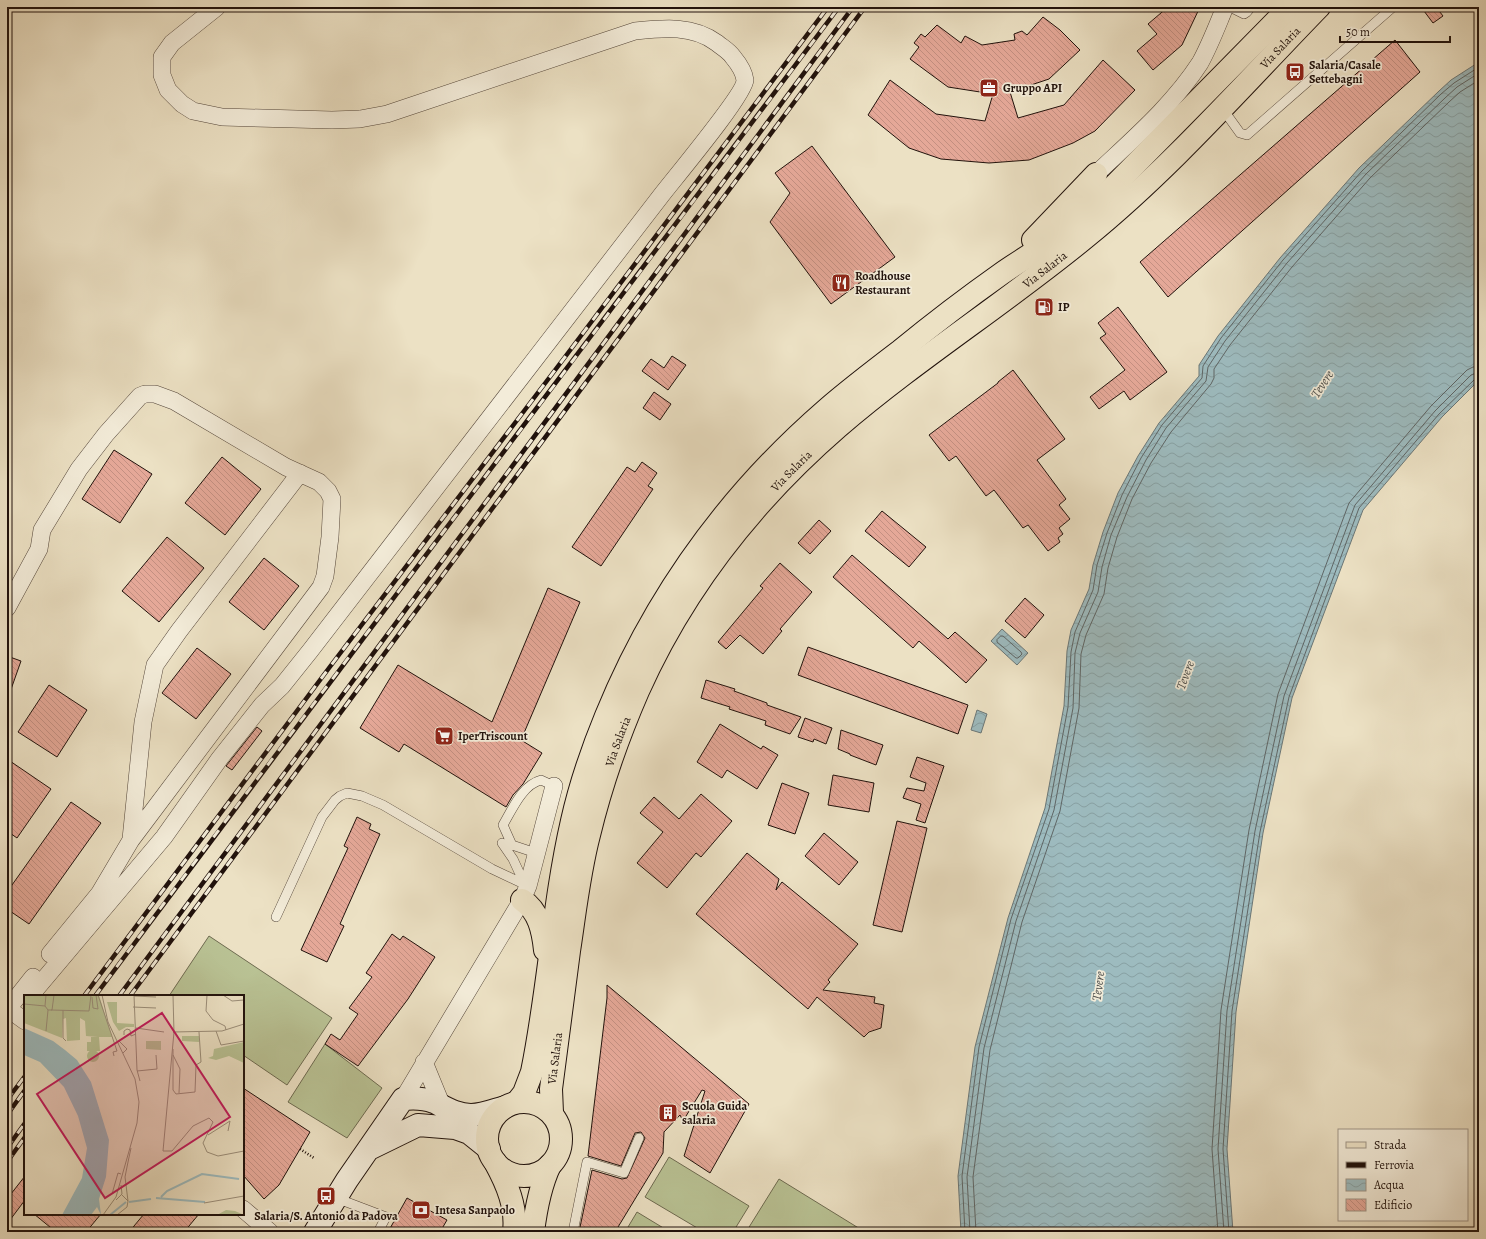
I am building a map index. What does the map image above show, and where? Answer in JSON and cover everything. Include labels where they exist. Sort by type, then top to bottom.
[{"type":"main road","name":"Via Salaria","points":[[511,1105],[524,1094],[532,1072],[566,848],[574,810],[595,745],[617,690],[648,628],[674,585],[706,538],[726,512],[763,471],[827,409],[875,370],[1002,274],[1045,244],[1086,212],[1107,193],[1290,7]]},
{"type":"main road","name":"Via Salaria","points":[[552,1114],[551,1089],[576,904],[588,836],[612,756],[640,687],[664,640],[696,586],[723,548],[750,514],[815,448],[873,398],[1089,235],[1163,169],[1318,7]]},
{"type":"main road","points":[[1002,274],[1096,174]]},
{"type":"main road","points":[[525,893],[529,904],[538,919],[544,940],[547,973]]},
{"type":"main road","points":[[491,1155],[504,1170],[516,1175],[530,1176],[542,1171],[555,1160],[561,1148],[562,1135],[558,1122],[552,1114],[542,1106],[529,1102],[511,1105],[497,1114],[490,1124],[487,1136],[491,1155],[502,1175],[512,1201],[515,1215],[514,1232]]},
{"type":"main road","points":[[533,1232],[540,1190],[550,1165]]},
{"type":"street","points":[[31,995],[164,837],[220,758],[310,651],[716,125],[741,91],[745,80],[739,65],[730,52],[714,41],[693,31],[666,28],[635,31],[387,114],[360,119],[332,120],[222,117],[193,111],[182,104],[168,90],[162,75],[162,57],[172,43],[217,7]]},
{"type":"street","points":[[1096,174],[1150,124],[1170,103],[1200,62],[1225,7]]},
{"type":"street","points":[[7,608],[39,549],[42,530],[79,469],[106,434],[140,396],[155,394],[174,401],[286,467],[319,482],[328,491],[332,499],[330,538],[324,582],[131,840],[98,894],[7,1009]]},
{"type":"street","points":[[131,840],[143,722],[155,665],[300,473]]},
{"type":"street","points":[[315,1232],[336,1198],[403,1099],[525,893],[554,786]]},
{"type":"street","points":[[7,1009],[16,1007],[24,1003]]},
{"type":"street","points":[[7,1009],[24,1020]]},
{"type":"street","points":[[424,1062],[440,1101],[447,1110]]},
{"type":"street","points":[[403,1099],[414,1098],[432,1102],[447,1110],[470,1115],[489,1112],[511,1105]]},
{"type":"street","points":[[368,1150],[418,1126],[455,1128],[469,1133],[491,1155]]},
{"type":"street","points":[[244,1210],[270,1232]]},
{"type":"lane","points":[[1230,7],[1244,14],[1251,7]]},
{"type":"lane","points":[[1222,108],[1240,132],[1247,135],[1393,7]]},
{"type":"lane","points":[[512,845],[503,825],[521,796],[536,781],[541,780],[554,786]]},
{"type":"lane","points":[[276,917],[325,811],[335,800],[347,793],[362,796],[383,805],[492,869],[525,893]]},
{"type":"lane","points":[[525,893],[514,859],[502,843],[536,853]]},
{"type":"lane","points":[[573,1232],[587,1162],[624,1173],[639,1138]]},
{"type":"lane","points":[[336,1198],[386,1217],[378,1232]]},
{"type":"path","points":[[300,1150],[314,1158]]},
{"type":"green space","points":[[209,936],[332,1018],[287,1085],[244,1056],[244,995],[170,995]]},
{"type":"green space","points":[[325,1044],[382,1088],[347,1138],[288,1102]]},
{"type":"green space","points":[[669,1157],[749,1206],[733,1232],[704,1232],[645,1197]]},
{"type":"green space","points":[[779,1179],[865,1232],[746,1232]]},
{"type":"green space","points":[[637,1212],[670,1232],[625,1232]]},
{"type":"water","name":"Tevere","points":[[1479,62],[1479,380],[1442,417],[1363,510],[1292,698],[1263,833],[1236,1012],[1227,1149],[1233,1232],[961,1232],[958,1176],[975,1047],[1008,918],[1045,808],[1064,706],[1067,651],[1071,630],[1089,589],[1093,565],[1103,532],[1118,493],[1138,456],[1159,423],[1199,376],[1199,365],[1218,336],[1280,258],[1359,168],[1451,80]]},
{"type":"water","points":[[1002,629],[1028,653],[1017,665],[991,641]]},
{"type":"water","points":[[977,710],[987,714],[981,733],[971,730]]},
{"type":"building","points":[[1168,7],[1200,7],[1182,45],[1153,70],[1137,51],[1157,34],[1148,24]]},
{"type":"building","points":[[1421,7],[1436,7],[1443,16],[1433,23]]},
{"type":"building","name":"Gruppo API","points":[[1043,17],[1060,30],[1080,50],[1049,79],[1010,92],[1018,118],[1064,105],[1103,60],[1135,90],[1095,131],[1073,143],[1029,160],[989,163],[941,159],[909,148],[868,115],[890,80],[936,114],[985,121],[993,94],[948,87],[910,59],[919,47],[914,43],[921,34],[925,37],[937,25],[961,43],[965,36],[982,45],[1015,40],[1014,34],[1022,31],[1027,35]]},
{"type":"building","points":[[1395,40],[1420,72],[1168,297],[1140,262]]},
{"type":"building","points":[[812,146],[895,257],[831,304],[770,222],[790,193],[775,173]]},
{"type":"building","points":[[1118,307],[1167,372],[1130,400],[1124,391],[1099,409],[1090,397],[1125,370],[1100,338],[1106,334],[1098,323]]},
{"type":"building","points":[[672,356],[686,365],[668,390],[642,371],[651,359],[664,368]]},
{"type":"building","points":[[1013,370],[1065,439],[1037,460],[1066,499],[1059,505],[1070,519],[1059,528],[1063,534],[1058,538],[1060,542],[1048,551],[1028,525],[1023,528],[994,490],[986,496],[956,456],[949,461],[929,435]]},
{"type":"building","points":[[654,392],[671,404],[660,420],[643,408]]},
{"type":"building","points":[[114,450],[152,474],[120,523],[82,499]]},
{"type":"building","points":[[222,457],[261,489],[225,535],[185,503]]},
{"type":"building","points":[[642,462],[657,473],[648,486],[653,489],[601,566],[572,547],[627,467],[635,472]]},
{"type":"building","points":[[882,511],[926,547],[909,567],[865,531]]},
{"type":"building","points":[[819,520],[831,531],[810,554],[798,543]]},
{"type":"building","points":[[167,537],[204,568],[159,622],[122,591]]},
{"type":"building","points":[[852,555],[948,639],[955,632],[987,660],[966,683],[919,641],[913,648],[833,577]]},
{"type":"building","points":[[264,558],[299,586],[264,630],[229,602]]},
{"type":"building","points":[[780,563],[812,592],[780,629],[782,631],[763,654],[740,635],[726,649],[718,642],[763,588],[760,586]]},
{"type":"building","name":"IperTriscount","points":[[548,588],[580,602],[521,740],[542,753],[523,784],[513,795],[506,807],[404,744],[399,752],[360,728],[398,665],[492,722]]},
{"type":"building","points":[[1025,598],[1044,615],[1025,638],[1005,621]]},
{"type":"building","points":[[808,647],[968,705],[958,734],[798,675]]},
{"type":"building","points":[[197,648],[231,674],[196,719],[162,693]]},
{"type":"building","points":[[7,656],[21,661],[9,695],[7,695]]},
{"type":"building","points":[[706,680],[735,689],[734,691],[801,717],[790,734],[765,725],[766,721],[701,698]]},
{"type":"building","points":[[49,685],[87,710],[57,757],[18,732]]},
{"type":"building","points":[[805,718],[832,728],[826,744],[814,739],[813,742],[798,737]]},
{"type":"building","points":[[720,724],[761,749],[763,746],[778,755],[757,789],[727,770],[722,778],[697,762]]},
{"type":"building","points":[[257,727],[262,731],[232,770],[226,766]]},
{"type":"building","points":[[841,730],[883,745],[876,765],[838,749]]},
{"type":"building","points":[[917,757],[944,766],[925,823],[916,820],[921,804],[903,798],[907,788],[924,791],[926,783],[910,777]]},
{"type":"building","points":[[7,759],[51,789],[17,838],[7,831]]},
{"type":"building","points":[[833,775],[874,783],[869,812],[828,805]]},
{"type":"building","points":[[782,783],[809,793],[795,834],[768,825]]},
{"type":"building","points":[[701,794],[732,821],[701,857],[696,853],[667,888],[637,863],[663,832],[640,813],[654,797],[679,819]]},
{"type":"building","points":[[71,802],[101,823],[29,924],[7,909],[7,892]]},
{"type":"building","points":[[357,817],[371,824],[369,829],[380,834],[340,924],[344,926],[327,962],[301,950],[348,848],[344,846]]},
{"type":"building","points":[[897,821],[927,828],[902,932],[873,925]]},
{"type":"building","points":[[824,833],[858,862],[839,885],[805,856]]},
{"type":"building","points":[[747,853],[779,879],[776,890],[782,882],[858,944],[828,980],[830,982],[823,990],[875,997],[874,1003],[884,1005],[881,1028],[869,1032],[864,1037],[817,997],[808,1009],[696,914]]},
{"type":"building","points":[[392,934],[400,940],[403,936],[435,957],[408,999],[358,1066],[325,1044],[331,1034],[340,1040],[358,1014],[349,1008],[372,977],[366,973]]},
{"type":"building","name":"Scuola Guida salaria","points":[[607,985],[749,1104],[710,1173],[684,1156],[705,1091],[702,1090],[683,1121],[680,1115],[664,1132],[663,1153],[615,1232],[579,1232],[592,1170],[622,1179],[627,1178],[645,1138],[641,1132],[635,1133],[621,1166],[588,1156],[607,998]]},
{"type":"building","points":[[244,1089],[310,1132],[279,1185],[264,1199],[244,1176]]},
{"type":"building","points":[[24,1177],[24,1201],[7,1224],[7,1199]]},
{"type":"building","points":[[407,1198],[447,1220],[440,1232],[388,1232]]},
{"type":"building","points":[[35,1215],[100,1215],[86,1232],[56,1232]]},
{"type":"building","points":[[143,1215],[198,1215],[184,1232],[129,1232]]},
{"type":"railway","points":[[85,995],[329,668],[828,7]]},
{"type":"railway","points":[[96,995],[280,748],[839,7]]},
{"type":"railway","points":[[120,995],[853,7]]},
{"type":"railway","points":[[131,995],[865,7]]},
{"type":"railway","points":[[7,1100],[24,1077]]},
{"type":"railway","points":[[7,1115],[24,1091]]},
{"type":"railway","points":[[7,1148],[24,1124]]},
{"type":"railway","points":[[7,1162],[24,1138]]},
{"type":"place","name":"Salaria/Casale Settebagni","points":[[1295,72]]},
{"type":"place","name":"Gruppo API","points":[[989,88]]},
{"type":"place","name":"Roadhouse Restaurant","points":[[841,283]]},
{"type":"place","name":"IP","points":[[1044,307]]},
{"type":"place","name":"IperTriscount","points":[[444,736]]},
{"type":"place","name":"Scuola Guida salaria","points":[[668,1113]]},
{"type":"place","name":"Salaria/S. Antonio da Padova","points":[[326,1196]]},
{"type":"place","name":"Intesa Sanpaolo","points":[[421,1210]]}]
